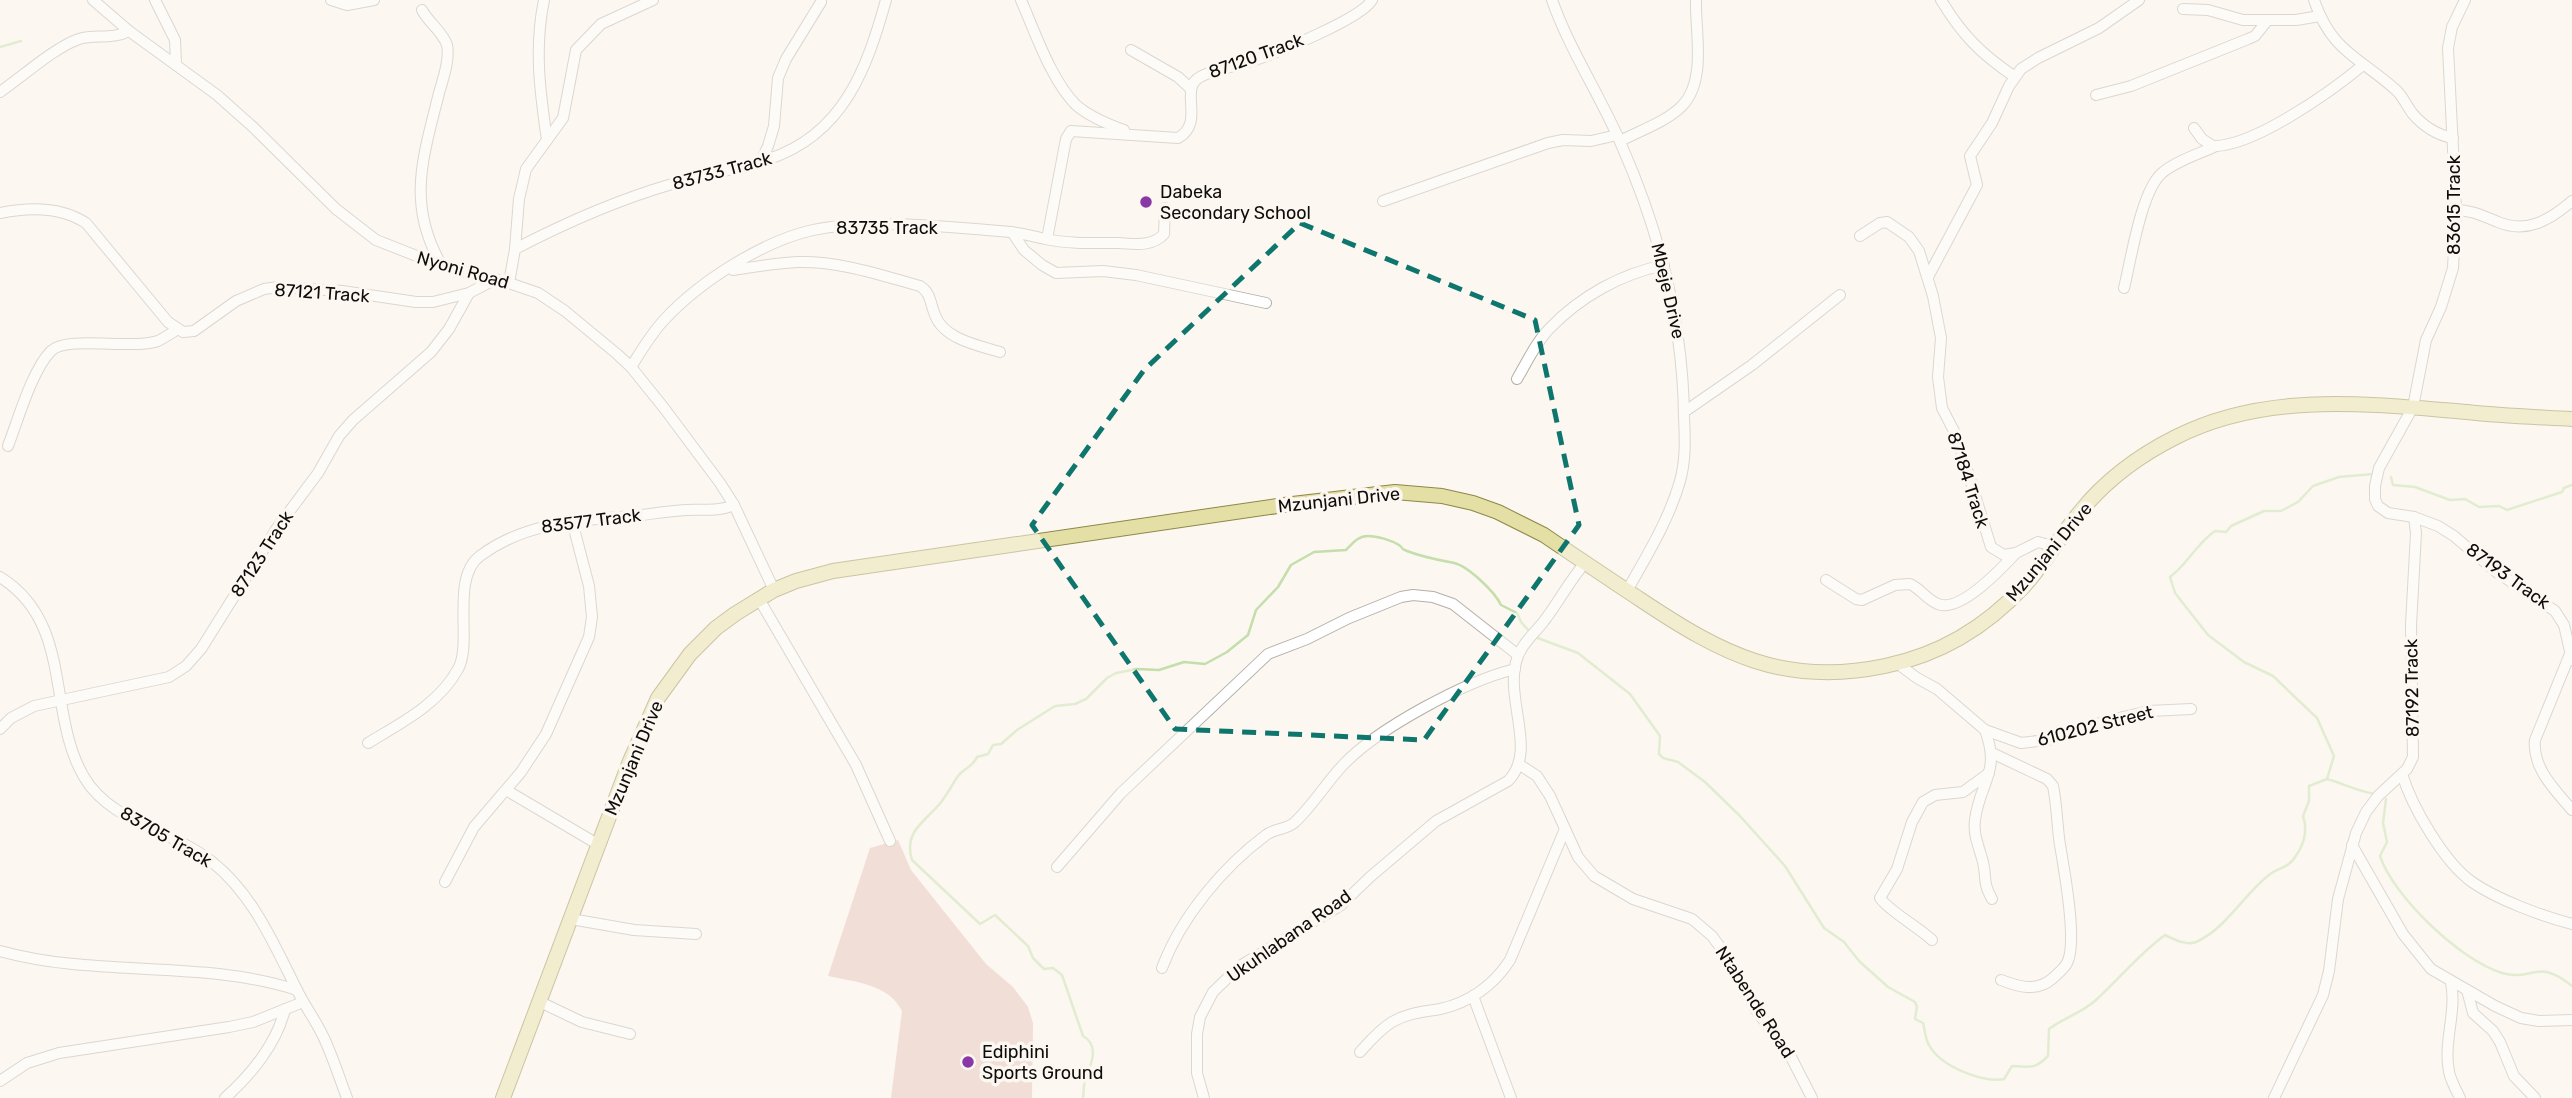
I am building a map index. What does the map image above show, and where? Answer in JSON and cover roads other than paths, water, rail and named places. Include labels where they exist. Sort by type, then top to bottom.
[{"type":"main road","name":"Mzunjani Drive","points":[[503,1098],[648,718],[667,684],[690,653],[716,628],[774,590],[796,581],[833,571],[921,557],[1335,498],[1395,492],[1442,496],[1498,512],[1544,535],[1700,638],[1741,657],[1791,671],[1838,673],[1898,664],[1938,649],[1984,622],[2024,586],[2057,547],[2080,512],[2109,482],[2143,457],[2194,429],[2253,410],[2307,404],[2413,407],[2572,419]]},
{"type":"street","name":"Nyoni Road","points":[[93,0],[217,95],[361,229],[392,248],[442,266],[509,283],[554,302],[631,367],[734,505],[774,590]]},
{"type":"street","points":[[155,0],[175,40],[176,64]]},
{"type":"street","points":[[331,0],[347,5],[374,0]]},
{"type":"street","points":[[544,0],[539,26],[538,64],[547,140]]},
{"type":"street","points":[[509,283],[522,183],[531,161],[563,118],[573,60],[580,43],[610,18],[653,0]]},
{"type":"street","name":"83733 Track","points":[[515,249],[571,221],[654,190],[761,161],[808,139],[846,102],[863,70],[886,0]]},
{"type":"street","points":[[1021,0],[1054,74],[1074,103],[1100,121],[1136,135]]},
{"type":"street","name":"87120 Track","points":[[1136,135],[1169,138],[1184,134],[1192,118],[1191,89],[1200,77],[1253,61],[1309,37],[1358,14],[1372,0]]},
{"type":"street","name":"Mbeje Drive","points":[[1552,0],[1573,50],[1618,138],[1664,265],[1681,347],[1685,456],[1678,489],[1663,527],[1627,591]]},
{"type":"street","points":[[1383,201],[1548,143],[1618,138],[1672,113],[1687,99],[1696,71],[1696,0]]},
{"type":"street","points":[[1941,0],[1955,24],[1974,46],[2015,77]]},
{"type":"street","points":[[1928,277],[1978,185],[1970,156],[1992,123],[2015,77],[2027,64],[2090,33],[2139,0]]},
{"type":"street","points":[[2314,0],[2320,16],[2347,54],[2400,94],[2413,114],[2431,130],[2453,138]]},
{"type":"street","name":"83615 Track","points":[[2413,407],[2423,351],[2448,289],[2453,268],[2456,210],[2448,48],[2452,27],[2466,0]]},
{"type":"street","points":[[761,161],[774,125],[778,78],[821,2]]},
{"type":"street","points":[[2183,9],[2208,10],[2242,20],[2267,21],[2320,16]]},
{"type":"street","points":[[422,10],[441,35],[447,48],[421,172],[420,195],[423,222],[430,244],[442,266]]},
{"type":"street","points":[[2096,95],[2131,86],[2255,36],[2267,21]]},
{"type":"street","points":[[0,92],[36,64],[75,41],[115,37],[129,30]]},
{"type":"street","points":[[1132,50],[1183,80],[1191,89]]},
{"type":"street","points":[[2124,288],[2137,225],[2155,181],[2162,173],[2216,146],[2230,143],[2281,121],[2324,96],[2363,65]]},
{"type":"street","points":[[2194,128],[2202,139],[2216,146]]},
{"type":"street","points":[[1047,239],[1068,133],[1081,130],[1136,135]]},
{"type":"street","points":[[2456,210],[2467,210],[2500,223],[2532,227],[2560,213],[2572,201]]},
{"type":"street","name":"83735 Track","points":[[631,367],[672,312],[726,271],[777,243],[811,231],[832,227],[917,226],[1012,232],[1096,244],[1154,242],[1164,234],[1165,208]]},
{"type":"street","points":[[0,213],[46,209],[68,213],[86,223],[177,330]]},
{"type":"street","name":"87184 Track","points":[[1860,236],[1880,223],[1892,224],[1914,243],[1928,277],[1941,338],[1938,377],[1942,408],[1961,447],[1988,542],[1998,553],[2016,553]]},
{"type":"street","points":[[1012,232],[1024,250],[1056,273],[1103,271],[1136,275],[1266,303]]},
{"type":"street","points":[[726,271],[799,262],[874,273],[920,286],[929,294],[935,315],[948,332],[1000,352]]},
{"type":"street","points":[[1517,379],[1550,328],[1582,302],[1614,280],[1664,265]]},
{"type":"street","name":"87121 Track","points":[[8,446],[40,367],[58,346],[75,343],[120,345],[158,341],[177,330],[194,331],[236,300],[278,287],[342,291],[416,302],[444,300],[469,293],[496,279]]},
{"type":"street","name":"87123 Track","points":[[0,729],[21,711],[162,680],[186,666],[212,632],[277,528],[318,474],[339,436],[353,420],[431,352],[449,328],[469,293]]},
{"type":"street","points":[[1684,412],[1752,365],[1840,295]]},
{"type":"street","points":[[2413,407],[2384,457],[2375,492],[2378,506],[2388,513],[2414,517]]},
{"type":"street","name":"83577 Track","points":[[369,743],[424,708],[458,670],[462,649],[463,604],[475,560],[523,532],[572,521],[717,510],[734,505]]},
{"type":"street","name":"87193 Track","points":[[2414,517],[2438,526],[2454,536],[2495,571],[2556,611],[2561,618],[2571,657]]},
{"type":"street","name":"87192 Track","points":[[2274,1098],[2323,995],[2329,971],[2338,899],[2353,845],[2366,812],[2411,763],[2411,625],[2416,533],[2414,517]]},
{"type":"street","points":[[445,882],[474,827],[521,772],[546,734],[589,636],[592,617],[589,586],[572,521]]},
{"type":"street","points":[[1826,580],[1862,600],[1895,585],[1910,584],[1934,603],[1947,606],[1984,584],[2016,553],[2038,542],[2057,547]]},
{"type":"street","points":[[1520,765],[1521,748],[1513,695],[1515,669],[1521,650],[1545,621],[1569,581],[1584,563]]},
{"type":"street","name":"83705 Track","points":[[0,577],[32,607],[45,627],[73,752],[85,779],[96,793],[124,813],[198,852],[224,872],[261,920],[323,1037],[347,1098]]},
{"type":"street","points":[[1057,867],[1121,793],[1268,654],[1307,639],[1349,618],[1401,597],[1413,595],[1433,597],[1453,604],[1521,650]]},
{"type":"street","points":[[759,599],[856,765],[890,841]]},
{"type":"street","points":[[2571,657],[2535,740],[2533,752],[2540,770],[2572,810]]},
{"type":"street","name":"610202 Street","points":[[1898,664],[1937,689],[1985,730],[2011,740],[2030,743],[2130,715],[2170,708],[2191,709]]},
{"type":"street","points":[[1162,968],[1177,933],[1228,868],[1268,833],[1294,823],[1344,764],[1405,718],[1493,674],[1515,669]]},
{"type":"street","points":[[1985,730],[1992,753],[1974,827],[1984,867],[1985,885],[1992,899]]},
{"type":"street","points":[[1992,753],[2047,779],[2053,786],[2069,912],[2070,951],[2062,969],[2038,987],[2021,987],[2001,981]]},
{"type":"street","name":"Ntabende Road","points":[[1520,765],[1537,776],[1578,857],[1594,876],[1633,899],[1692,919],[1712,936],[1756,1010],[1791,1057],[1812,1098]]},
{"type":"street","name":"Ukuhlabana Road","points":[[1204,1098],[1197,1073],[1197,1034],[1200,1017],[1213,992],[1240,966],[1341,905],[1426,830],[1447,814],[1508,781],[1520,765]]},
{"type":"street","points":[[1932,940],[1884,904],[1880,898],[1881,893],[1897,869],[1912,822],[1923,802],[1935,794],[1963,792],[1989,773]]},
{"type":"street","points":[[2402,774],[2416,809],[2464,876],[2492,893],[2572,924]]},
{"type":"street","points":[[506,790],[599,845]]},
{"type":"street","points":[[1360,1052],[1394,1021],[1414,1013],[1462,1003],[1500,976],[1510,960],[1565,830]]},
{"type":"street","points":[[2353,845],[2415,951],[2431,969],[2521,1018],[2539,1021],[2572,1020]]},
{"type":"street","points":[[570,919],[634,930],[696,934]]},
{"type":"street","points":[[0,951],[35,959],[100,967],[222,975],[265,981],[297,990]]},
{"type":"street","points":[[2451,982],[2453,1009],[2447,1058],[2449,1075],[2460,1098]]},
{"type":"street","points":[[2467,990],[2473,1013],[2493,1031],[2514,1076],[2535,1098]]},
{"type":"street","points":[[1473,996],[1510,1098]]},
{"type":"street","points":[[0,1081],[27,1063],[59,1053],[253,1022],[303,1002]]},
{"type":"street","points":[[540,1002],[582,1022],[630,1034]]},
{"type":"street","points":[[225,1098],[247,1077],[261,1058],[282,1021],[285,1009]]},
{"type":"waterway","points":[[0,47],[21,41]]},
{"type":"waterway","points":[[1535,637],[1578,653],[1630,694],[1660,736],[1659,754],[1663,758],[1678,762],[1705,782],[1785,866],[1824,928],[1844,942],[1859,961],[1888,987],[1915,1002],[1915,1019],[1923,1023],[1928,1043],[1934,1053],[1952,1066],[1974,1076],[2004,1079],[2012,1066],[2031,1067],[2043,1061],[2048,1056],[2049,1029],[2091,1005],[2146,950],[2165,935],[2188,943],[2207,936],[2226,920],[2260,883],[2272,872],[2289,864],[2298,852],[2304,837],[2303,816],[2309,801],[2309,786],[2327,779],[2334,756],[2317,718],[2273,676],[2244,662],[2208,635],[2175,593],[2170,577],[2215,531],[2226,532],[2231,526],[2264,511],[2281,511],[2298,502],[2313,486],[2339,477],[2373,474]]},
{"type":"waterway","points":[[2391,477],[2393,485],[2415,487],[2450,500],[2465,499],[2479,507],[2499,506],[2507,510],[2562,492],[2564,488],[2572,485]]},
{"type":"waterway","points":[[1083,1098],[1092,1045],[1083,1036],[1062,975],[1053,968],[1044,969],[1033,958],[1028,946],[995,915],[980,924],[912,860],[910,843],[915,830],[939,804],[960,773],[977,757],[988,754],[993,745],[1001,744],[1017,730],[1055,706],[1075,704],[1086,699],[1107,678],[1116,673],[1137,669],[1159,670],[1184,662],[1205,664],[1227,652],[1248,635],[1256,610],[1278,587],[1291,565],[1314,552],[1346,550],[1364,536],[1384,539],[1396,543],[1403,550],[1460,565],[1480,580],[1501,605],[1517,613],[1530,632]]},
{"type":"waterway","points":[[2327,779],[2376,794]]},
{"type":"waterway","points":[[2386,799],[2383,823],[2387,842],[2380,856],[2399,889],[2430,925],[2467,955],[2502,973],[2550,973],[2572,986]]},
{"type":"place","name":"Dabeka Secondary School","points":[[1146,202]]},
{"type":"place","name":"Ediphini Sports Ground","points":[[968,1062]]}]
